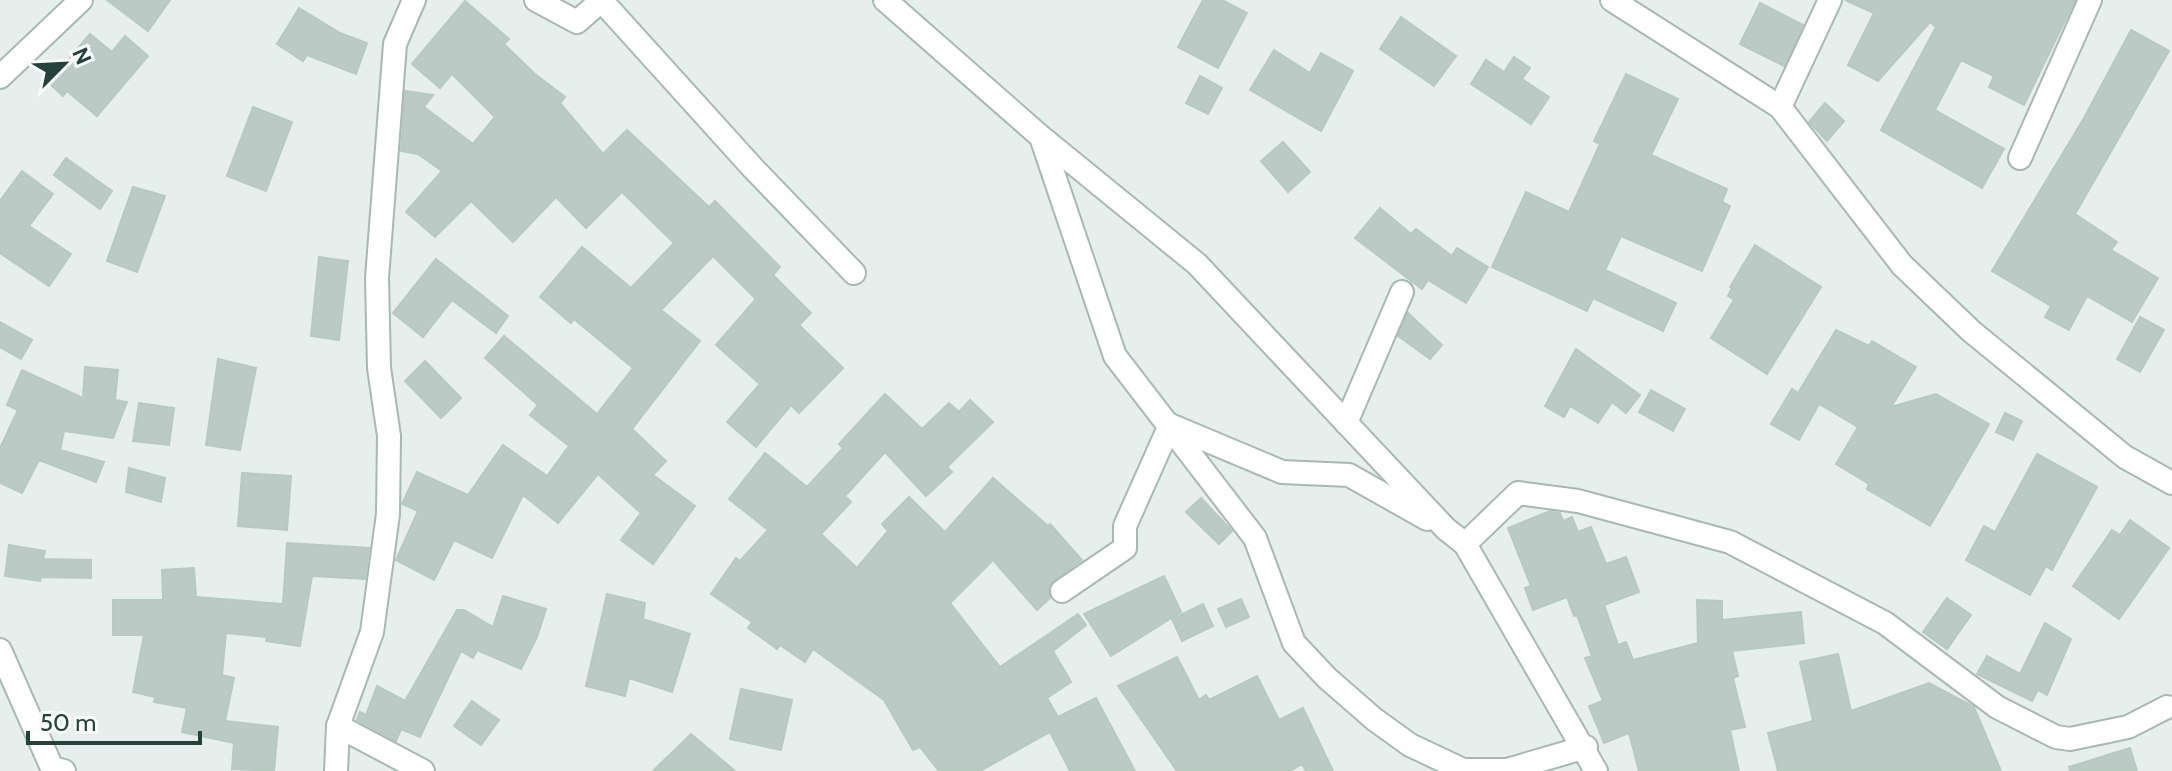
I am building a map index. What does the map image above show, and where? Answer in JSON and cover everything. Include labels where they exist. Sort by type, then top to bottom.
[{"type":"street","points":[[0,77],[81,0]]},
{"type":"street","points":[[336,771],[338,726],[372,632],[388,514],[389,436],[379,368],[377,278],[395,44],[414,0]]},
{"type":"street","points":[[536,0],[577,22],[602,0],[752,167],[854,273]]},
{"type":"street","points":[[885,0],[1040,136],[1197,264],[1446,529],[1465,544],[1586,747],[1596,771]]},
{"type":"street","points":[[1612,0],[1780,107],[1902,265],[1948,309],[2125,457],[2172,483]]},
{"type":"street","points":[[1780,107],[1830,0]]},
{"type":"street","points":[[2020,158],[2090,0]]},
{"type":"street","points":[[1040,136],[1115,356],[1255,538],[1294,643],[1327,678],[1374,719],[1410,745],[1463,770],[1507,770],[1586,747]]},
{"type":"street","points":[[1346,423],[1402,292]]},
{"type":"street","points":[[1170,425],[1282,472],[1349,475],[1446,529]]},
{"type":"street","points":[[1062,591],[1125,548],[1125,526],[1170,425]]},
{"type":"street","points":[[1465,544],[1518,493],[1578,501],[1730,542],[1885,623],[1997,707],[2056,737],[2070,739],[2128,727],[2170,704]]},
{"type":"street","points":[[0,650],[52,768],[64,771]]},
{"type":"street","points":[[338,726],[423,771]]},
{"type":"building","points":[[107,0],[170,0],[148,31]]},
{"type":"building","points":[[1203,0],[1222,0],[1247,13],[1218,68],[1178,47]]},
{"type":"building","points":[[1845,0],[2075,0],[2024,105],[1989,87],[1994,76],[1961,60],[1935,110],[2004,149],[1982,188],[1881,130],[1936,27],[1930,22],[1878,81],[1848,65],[1874,13]]},
{"type":"building","points":[[465,1],[509,39],[504,44],[535,74],[565,97],[560,103],[603,154],[627,130],[709,207],[715,201],[780,267],[773,275],[811,313],[799,325],[843,368],[799,413],[791,405],[756,447],[727,422],[760,384],[716,345],[756,299],[713,256],[661,310],[700,341],[632,429],[666,461],[653,475],[695,506],[653,564],[621,540],[641,513],[598,474],[558,523],[523,495],[492,558],[454,540],[434,580],[396,560],[418,511],[402,504],[417,472],[468,495],[503,445],[547,476],[569,446],[530,415],[538,405],[485,358],[504,336],[597,414],[633,368],[574,319],[571,323],[540,297],[582,247],[631,288],[674,243],[622,192],[586,228],[556,197],[513,242],[471,201],[435,237],[406,212],[442,171],[418,154],[401,151],[405,91],[433,95],[424,107],[473,144],[495,117],[452,74],[440,88],[412,64]]},
{"type":"building","points":[[1760,3],[1803,25],[1784,66],[1740,44]]},
{"type":"building","points":[[299,8],[340,33],[367,43],[356,74],[307,55],[303,61],[277,44]]},
{"type":"building","points":[[1401,17],[1456,56],[1434,86],[1380,49]]},
{"type":"building","points":[[2131,30],[2169,51],[2075,214],[2117,242],[2111,250],[2158,278],[2132,322],[2087,296],[2069,330],[2045,317],[2051,306],[1992,271],[2084,118]]},
{"type":"building","points":[[90,34],[112,52],[125,36],[148,56],[97,116],[67,91],[63,96],[49,83]]},
{"type":"building","points":[[1274,50],[1310,73],[1321,53],[1353,71],[1321,131],[1250,90]]},
{"type":"building","points":[[1514,57],[1530,68],[1522,79],[1549,97],[1531,124],[1471,84],[1486,60],[1504,72]]},
{"type":"building","points":[[1626,74],[1678,99],[1651,155],[1727,189],[1722,202],[1730,206],[1702,271],[1621,236],[1605,270],[1676,303],[1663,331],[1593,298],[1587,311],[1492,267],[1526,192],[1569,212],[1600,144],[1594,141]]},
{"type":"building","points":[[1200,76],[1222,88],[1208,114],[1186,103]]},
{"type":"building","points":[[1825,103],[1844,121],[1827,141],[1809,122]]},
{"type":"building","points":[[253,107],[292,122],[266,191],[227,176]]},
{"type":"building","points":[[1283,142],[1310,172],[1288,192],[1261,161]]},
{"type":"building","points":[[66,158],[112,191],[100,209],[54,175]]},
{"type":"building","points":[[22,171],[53,194],[29,226],[71,254],[49,286],[0,253],[0,201]]},
{"type":"building","points":[[133,187],[165,196],[137,272],[107,261]]},
{"type":"building","points":[[1380,208],[1411,234],[1416,229],[1452,256],[1457,248],[1488,267],[1466,303],[1428,280],[1422,289],[1355,238]]},
{"type":"building","points":[[1755,245],[1821,287],[1767,374],[1711,338],[1734,300],[1728,296],[1730,287]]},
{"type":"building","points":[[319,257],[348,261],[339,340],[311,336]]},
{"type":"building","points":[[436,259],[508,316],[496,333],[452,300],[423,337],[393,313]]},
{"type":"building","points":[[1408,313],[1442,345],[1430,359],[1398,336]]},
{"type":"building","points":[[2140,317],[2164,330],[2140,372],[2117,359]]},
{"type":"building","points":[[0,322],[32,340],[21,359],[0,347]]},
{"type":"building","points":[[1836,330],[1869,346],[1872,341],[1916,367],[1891,407],[1936,394],[1989,424],[1930,526],[1867,489],[1869,484],[1836,464],[1858,427],[1819,404],[1799,440],[1771,424],[1792,389],[1798,393]]},
{"type":"building","points":[[1576,349],[1640,395],[1626,413],[1612,402],[1598,423],[1570,406],[1564,417],[1545,406]]},
{"type":"building","points":[[218,359],[256,368],[240,450],[206,445]]},
{"type":"building","points":[[425,361],[461,398],[441,418],[405,381]]},
{"type":"building","points":[[85,367],[118,370],[115,400],[127,402],[113,438],[64,431],[60,450],[104,462],[96,482],[39,460],[22,493],[0,483],[0,448],[18,410],[7,405],[22,370],[83,398]]},
{"type":"building","points":[[1651,390],[1685,409],[1673,431],[1639,412]]},
{"type":"building","points":[[885,394],[922,429],[949,403],[959,412],[970,400],[993,422],[947,467],[952,472],[926,496],[885,452],[845,496],[851,502],[821,534],[857,568],[888,531],[882,524],[909,497],[945,532],[993,478],[1048,526],[1050,524],[1082,560],[1054,580],[1049,586],[1050,598],[1037,610],[993,560],[950,603],[1000,667],[1078,614],[1086,625],[1053,651],[1071,682],[1047,698],[1058,717],[1096,698],[1135,771],[1070,771],[1050,732],[980,771],[939,771],[920,747],[913,750],[884,700],[813,649],[805,662],[780,645],[777,649],[748,628],[752,622],[711,594],[736,558],[740,561],[768,530],[729,499],[765,453],[807,487],[843,448],[839,444]]},
{"type":"building","points":[[139,403],[174,408],[169,445],[133,441]]},
{"type":"building","points":[[2005,413],[2022,421],[2013,440],[1996,432]]},
{"type":"building","points":[[2037,454],[2097,487],[2052,570],[2046,566],[2030,595],[1966,560],[1984,526],[1995,532]]},
{"type":"building","points":[[129,468],[165,478],[161,502],[126,492]]},
{"type":"building","points":[[242,473],[291,476],[287,530],[238,526]]},
{"type":"building","points":[[1201,498],[1232,531],[1219,544],[1186,512]]},
{"type":"building","points":[[1550,511],[1560,513],[1563,521],[1572,517],[1578,532],[1591,527],[1606,564],[1626,557],[1639,592],[1604,605],[1618,645],[1626,642],[1633,660],[1698,643],[1697,600],[1722,601],[1722,620],[1801,612],[1804,643],[1732,651],[1738,676],[1733,678],[1745,727],[1730,730],[1739,771],[1639,771],[1629,733],[1604,743],[1589,706],[1603,701],[1585,658],[1592,656],[1577,615],[1574,616],[1567,597],[1533,610],[1525,588],[1531,586],[1508,528]]},
{"type":"building","points":[[2130,520],[2169,548],[2119,619],[2073,586],[2112,530],[2120,535]]},
{"type":"building","points":[[287,543],[369,548],[365,579],[312,576],[300,646],[266,641],[267,637],[226,633],[222,675],[234,678],[225,721],[278,727],[274,771],[232,769],[234,743],[182,732],[187,708],[154,702],[155,697],[133,692],[144,635],[113,635],[113,600],[163,600],[162,570],[194,568],[196,597],[283,604]]},
{"type":"building","points":[[9,545],[45,551],[43,559],[91,560],[91,578],[41,577],[40,581],[5,576]]},
{"type":"building","points":[[1164,576],[1181,612],[1111,656],[1084,614]]},
{"type":"building","points":[[607,594],[645,603],[643,619],[690,634],[672,692],[629,678],[625,696],[586,686]]},
{"type":"building","points":[[503,596],[546,609],[537,637],[521,669],[477,650],[473,658],[461,651],[420,737],[401,729],[396,741],[357,720],[360,712],[366,715],[377,686],[405,701],[457,610],[464,610],[493,627]]},
{"type":"building","points":[[1947,598],[1971,615],[1947,649],[1923,632]]},
{"type":"building","points":[[1241,599],[1249,617],[1226,627],[1218,609]]},
{"type":"building","points":[[1203,604],[1213,626],[1182,641],[1172,619]]},
{"type":"building","points":[[2045,623],[2071,639],[2047,695],[2038,690],[2032,701],[1977,674],[1987,656],[2020,674]]},
{"type":"building","points":[[1838,654],[1851,711],[1929,683],[1974,707],[2001,771],[1778,771],[1768,733],[1813,721],[1800,662]]},
{"type":"building","points":[[1177,657],[1199,700],[1206,695],[1209,700],[1257,676],[1279,720],[1303,708],[1333,771],[1306,771],[1302,764],[1290,771],[1177,771],[1118,686]]},
{"type":"building","points":[[741,689],[792,700],[781,750],[730,739]]},
{"type":"building","points":[[472,701],[499,720],[481,745],[454,726]]},
{"type":"building","points":[[691,734],[735,771],[653,771]]},
{"type":"building","points":[[2130,748],[2137,771],[2070,771],[2069,767]]}]
